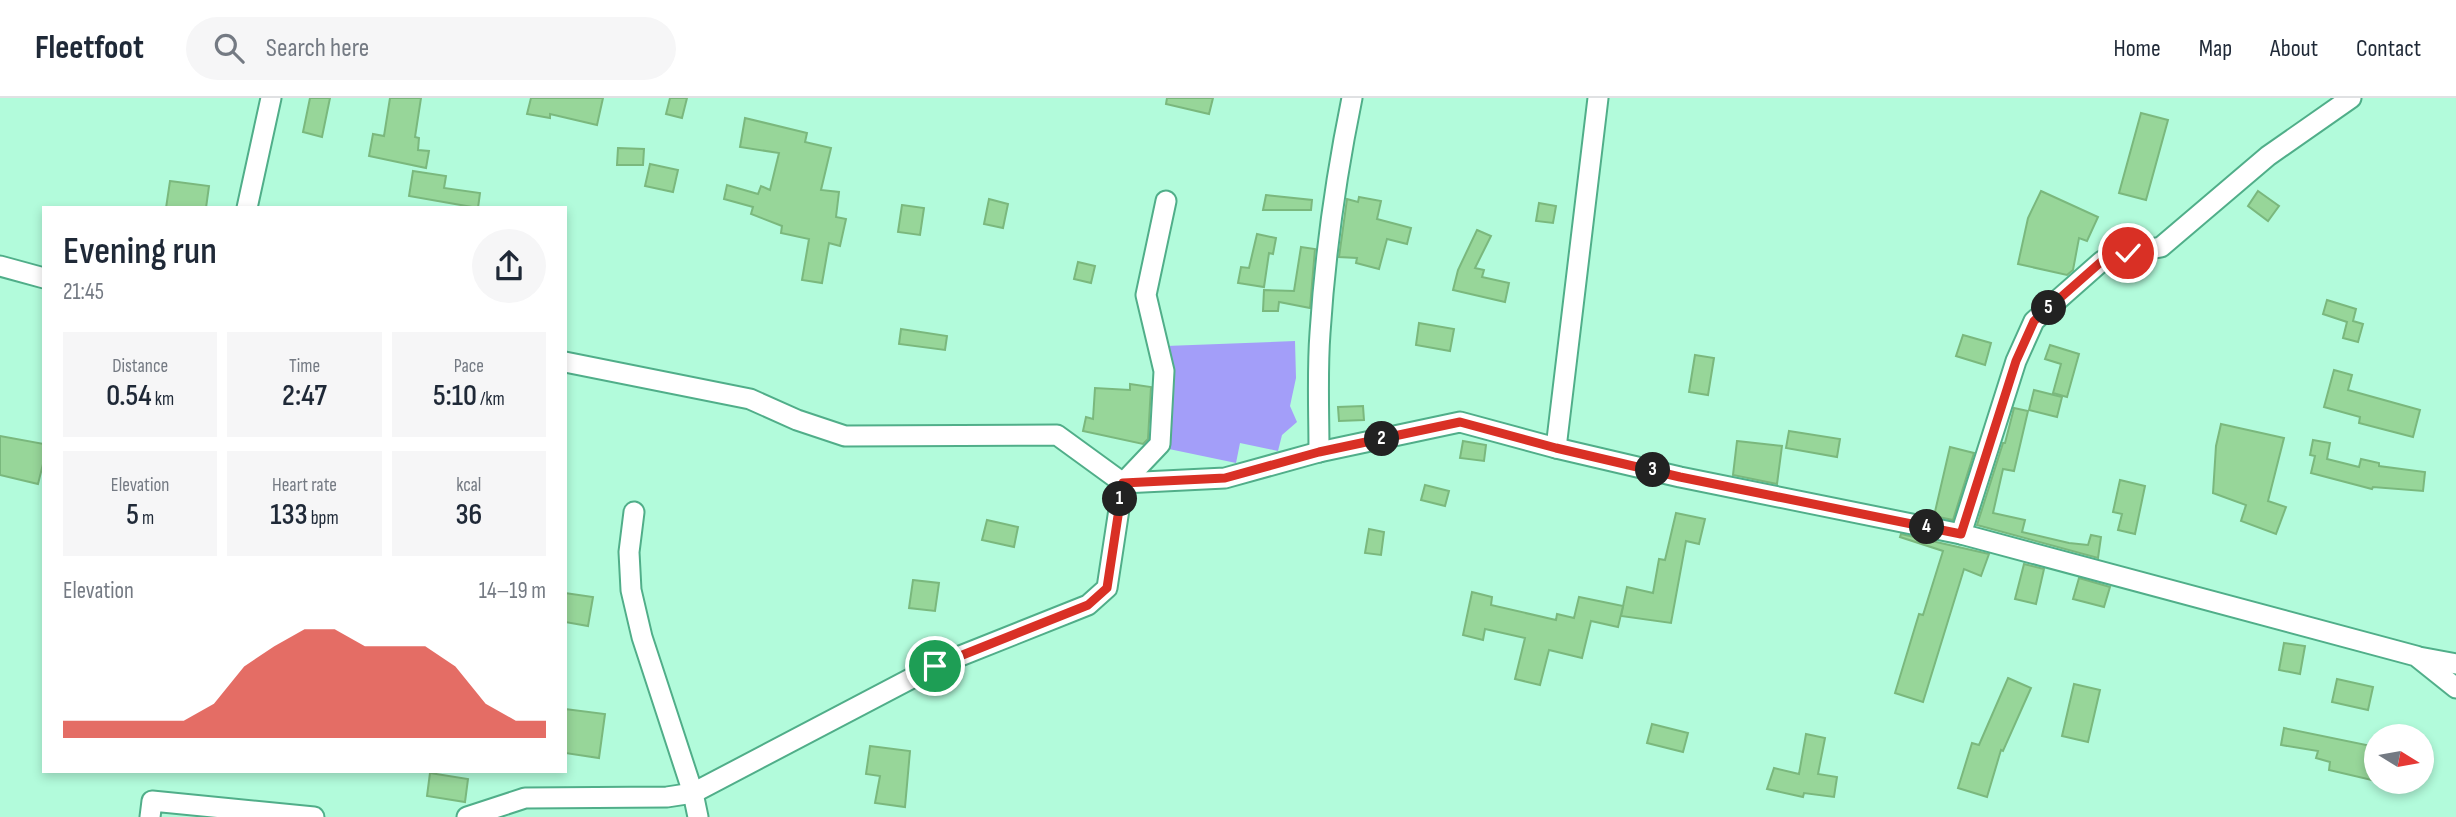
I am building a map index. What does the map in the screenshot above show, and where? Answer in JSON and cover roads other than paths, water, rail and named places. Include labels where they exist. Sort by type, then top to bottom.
[{"type":"street","points":[[247,206],[271,98]]},
{"type":"street","points":[[1319,452],[1319,336],[1327,250],[1340,158],[1352,98]]},
{"type":"street","points":[[1556,448],[1598,98]]},
{"type":"street","points":[[1961,534],[2016,361],[2034,321],[2102,261],[2161,247],[2268,156],[2351,98]]},
{"type":"street","points":[[467,817],[525,798],[667,797],[693,793],[935,666],[1088,605],[1107,588],[1123,483],[1160,444],[1164,372],[1146,295],[1166,201]]},
{"type":"street","points":[[0,266],[42,277]]},
{"type":"street","points":[[567,362],[750,400],[796,420],[845,436],[1057,435],[1123,483],[1225,478],[1319,452],[1460,422],[1680,477],[1961,534],[2220,605],[2456,664]]},
{"type":"street","points":[[634,512],[629,552],[631,590],[642,637],[693,793],[698,817]]},
{"type":"street","points":[[2416,656],[2456,688]]},
{"type":"street","points":[[150,817],[152,801],[314,817]]}]
